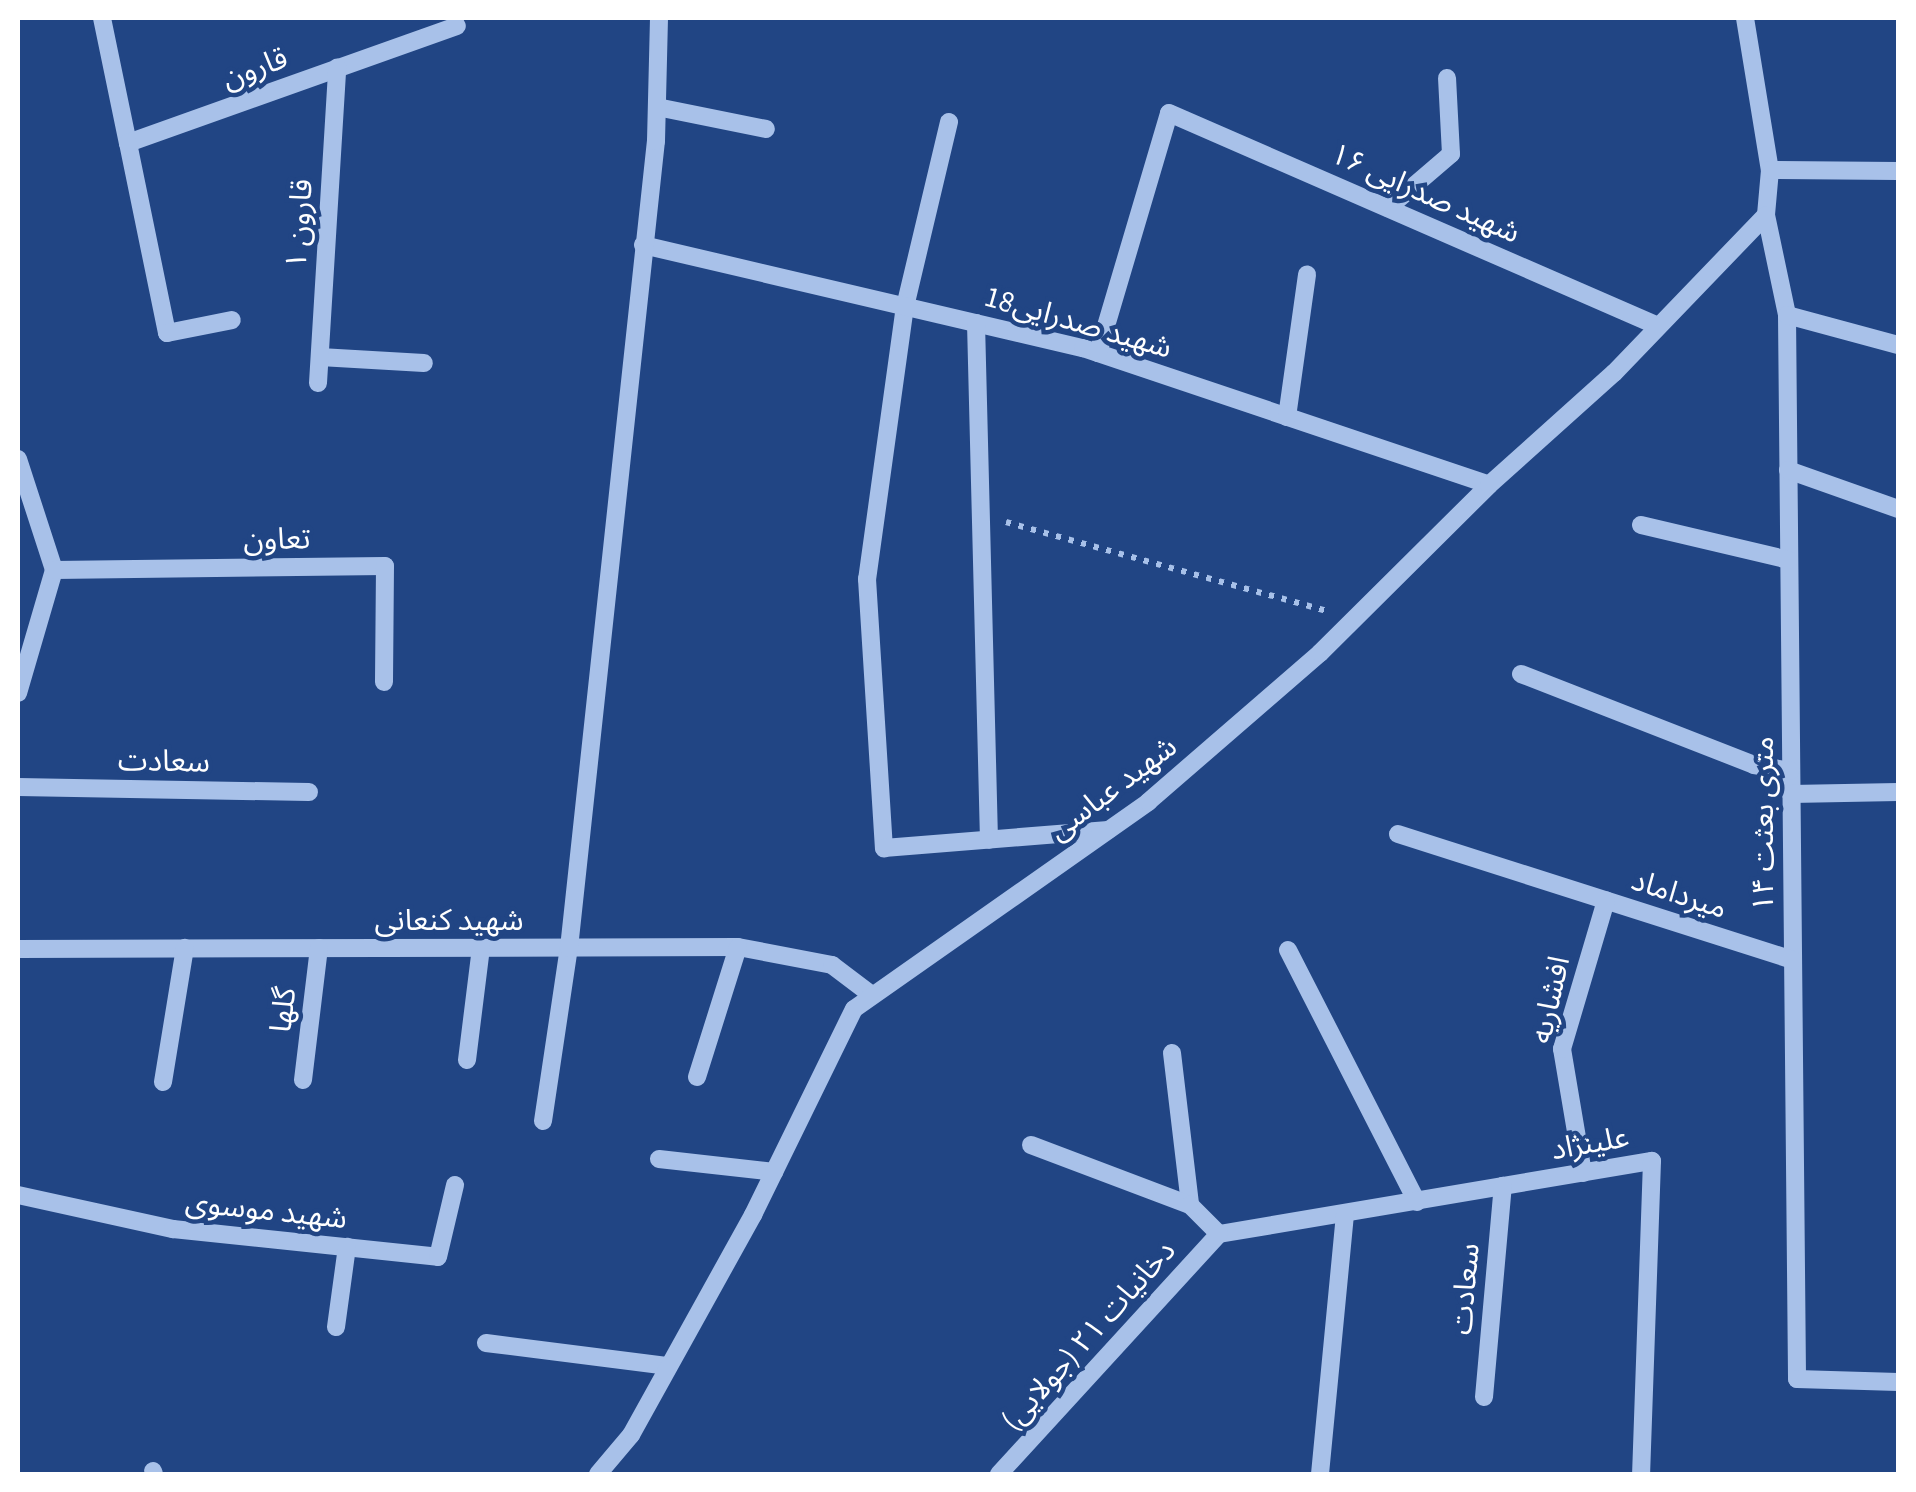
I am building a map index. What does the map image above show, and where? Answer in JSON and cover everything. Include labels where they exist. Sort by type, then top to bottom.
[{"type":"street","points":[[102,18],[167,334],[232,320]]},
{"type":"street","points":[[543,1121],[570,948],[657,106],[659,18]]},
{"type":"street","name":"۱۴ متری بعثت","points":[[1745,18],[1770,170],[1766,216],[1787,315],[1796,1379],[1898,1382]]},
{"type":"street","name":"قارون","points":[[128,143],[457,26]]},
{"type":"street","name":"قارون ۱","points":[[318,383],[338,68]]},
{"type":"street","points":[[1388,208],[1451,154],[1447,78]]},
{"type":"street","points":[[657,106],[766,129]]},
{"type":"street","name":"شهید صدرایی ۱۶","points":[[1098,353],[1169,112],[1658,326]]},
{"type":"street","points":[[949,122],[905,306],[866,579],[884,848],[1108,830]]},
{"type":"street","points":[[1770,170],[1898,171]]},
{"type":"street","name":"شهید عباسی","points":[[598,1474],[630,1435],[669,1366],[774,1172],[833,1044],[869,993],[934,956],[1108,830],[1354,619],[1658,326],[1766,216]]},
{"type":"street","name":"شهید صدرایی18","points":[[643,245],[1098,353],[1489,485]]},
{"type":"street","points":[[1287,417],[1307,274]]},
{"type":"street","points":[[1787,315],[1898,345]]},
{"type":"street","points":[[976,323],[989,840]]},
{"type":"street","points":[[320,357],[424,363]]},
{"type":"street","points":[[18,459],[54,570],[18,693]]},
{"type":"street","points":[[1788,470],[1898,509]]},
{"type":"street","points":[[1641,525],[1788,560]]},
{"type":"street","name":"تعاون","points":[[54,570],[385,566],[384,682]]},
{"type":"street","points":[[1521,674],[1754,765],[1791,771]]},
{"type":"street","name":"سعادت","points":[[18,787],[309,792]]},
{"type":"street","points":[[1791,794],[1898,792]]},
{"type":"street","name":"میرداماد","points":[[1398,834],[1792,960]]},
{"type":"street","name":"افشاریه","points":[[1583,1173],[1562,1049],[1606,900]]},
{"type":"street","points":[[698,1077],[738,946]]},
{"type":"street","name":"شهید کنعانی","points":[[18,949],[738,946],[832,965],[869,993]]},
{"type":"street","points":[[163,1082],[185,948]]},
{"type":"street","name":"گلها","points":[[303,1080],[319,948]]},
{"type":"street","points":[[467,1060],[481,948]]},
{"type":"street","points":[[1288,950],[1417,1202]]},
{"type":"street","points":[[1172,1053],[1190,1205]]},
{"type":"street","points":[[1031,1145],[1190,1205],[1219,1234]]},
{"type":"street","points":[[659,1159],[774,1172]]},
{"type":"street","name":"علینژاد","points":[[1219,1234],[1652,1161],[1641,1474]]},
{"type":"street","name":"شهید موسوی","points":[[18,1195],[173,1229],[438,1257],[455,1185]]},
{"type":"street","name":"سعادت","points":[[1484,1397],[1504,1186]]},
{"type":"street","points":[[1320,1474],[1345,1214]]},
{"type":"street","name":"دخانیات ۲۱ (جولایی)","points":[[999,1474],[1219,1234]]},
{"type":"street","points":[[336,1327],[347,1247]]},
{"type":"street","points":[[486,1343],[669,1366]]},
{"type":"path","points":[[981,515],[1354,619]]}]
